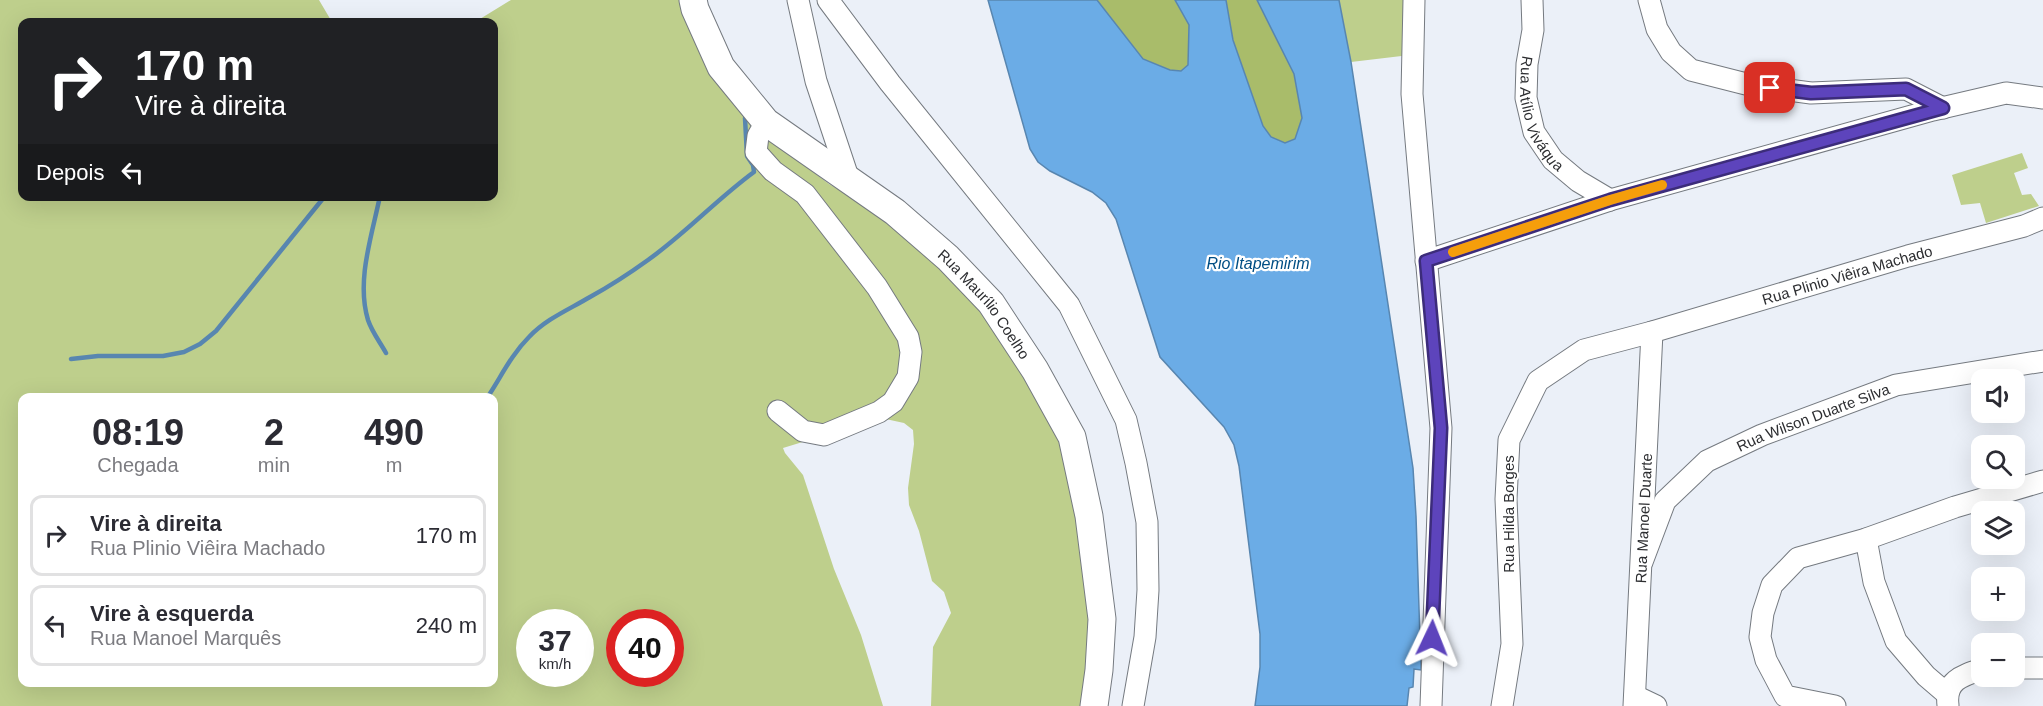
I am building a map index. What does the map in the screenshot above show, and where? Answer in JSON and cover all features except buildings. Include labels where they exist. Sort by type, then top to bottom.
[{"type":"main road","name":"Rua Maurílio Coelho","points":[[693,0],[722,67],[766,122],[895,212],[948,258],[991,303],[1035,370],[1072,437],[1089,516],[1102,619],[1094,706]]},
{"type":"street","points":[[798,0],[816,81],[849,180]]},
{"type":"street","points":[[828,0],[890,82],[1069,305],[1126,420],[1147,522],[1148,590],[1145,637],[1133,706]]},
{"type":"street","points":[[1414,0],[1412,94],[1441,428],[1431,706]]},
{"type":"street","name":"Rua Atílio Viváqua","points":[[1532,0],[1533,30],[1527,64],[1526,98],[1534,132],[1553,160],[1578,182],[1610,200]]},
{"type":"street","points":[[1649,0],[1657,29],[1671,52],[1691,70],[1750,85],[1811,93],[1906,89],[1943,108]]},
{"type":"street","points":[[1426,261],[1610,200],[1943,108],[2006,93],[2043,98]]},
{"type":"street","points":[[766,122],[758,136],[756,152],[773,171],[805,194],[878,286],[908,337],[911,352],[908,377],[893,402],[879,412],[824,435],[803,431],[778,411]]},
{"type":"street","name":"Rua Plinio Viêira Machado","points":[[1652,332],[1908,256],[2024,226],[2043,218]]},
{"type":"street","name":"Rua Manoel Duarte","points":[[1634,701],[1652,332]]},
{"type":"street","name":"Rua Hilda Borges","points":[[1502,706],[1512,644],[1506,499],[1509,440],[1538,381],[1584,350],[1652,332]]},
{"type":"street","name":"Rua Wilson Duarte Silva","points":[[1642,562],[1665,501],[1707,461],[1762,435],[1896,385],[2043,361]]},
{"type":"street","points":[[1836,706],[1785,696],[1766,660],[1760,637],[1762,613],[1772,585],[1798,558],[1866,539],[1955,507],[2043,482]]},
{"type":"street","points":[[1866,539],[1874,582],[1896,640],[1948,700]]},
{"type":"street","points":[[2025,668],[2043,668]]},
{"type":"street","points":[[1948,700],[1954,680],[1971,673]]},
{"type":"street","points":[[1634,701],[1656,706]]},
{"type":"green space","points":[[0,0],[319,0],[330,18],[18,18],[18,201],[498,201],[498,18],[482,18],[511,0],[688,0],[763,134],[829,184],[892,220],[979,304],[1058,426],[1087,570],[1091,642],[1085,706],[931,706],[933,647],[951,613],[944,592],[932,581],[919,531],[909,505],[908,488],[914,444],[913,430],[904,423],[881,418],[783,448],[803,475],[834,569],[861,635],[883,706],[0,706]]},
{"type":"green space","points":[[1097,0],[1175,0],[1189,25],[1188,65],[1181,71],[1170,70],[1143,59]]},
{"type":"green space","points":[[1226,0],[1257,0],[1294,74],[1302,118],[1295,139],[1285,143],[1271,137],[1263,126],[1233,40]]},
{"type":"green space","points":[[1339,0],[1410,0],[1410,55],[1351,62]]},
{"type":"green space","points":[[2022,153],[2028,168],[2014,173],[2022,195],[2031,194],[2039,206],[1986,223],[1980,203],[1961,205],[1952,175]]},
{"type":"water","name":"Rio Itapemirim","points":[[988,0],[1097,0],[1143,59],[1170,70],[1181,71],[1188,65],[1189,25],[1175,0],[1226,0],[1233,40],[1263,126],[1271,137],[1285,143],[1295,139],[1302,118],[1294,74],[1257,0],[1339,0],[1351,62],[1413,468],[1421,670],[1414,669],[1413,687],[1409,688],[1407,706],[1255,706],[1260,667],[1260,634],[1239,466],[1234,445],[1224,427],[1160,357],[1116,219],[1106,203],[1092,192],[1050,171],[1038,162],[1030,149]]},
{"type":"waterway","points":[[490,393],[517,351],[536,331],[648,260],[754,172],[753,165],[747,156],[745,118]]},
{"type":"waterway","points":[[71,359],[98,356],[163,356],[184,352],[200,344],[216,331],[321,201]]},
{"type":"waterway","points":[[379,201],[366,258],[364,290],[368,320],[386,353]]},
{"type":"slow traffic","points":[[1453,252],[1662,185]]},
{"type":"route","points":[[1432,638],[1441,428],[1426,261],[1610,200],[1943,108],[1906,89],[1811,93],[1770,88]]}]
